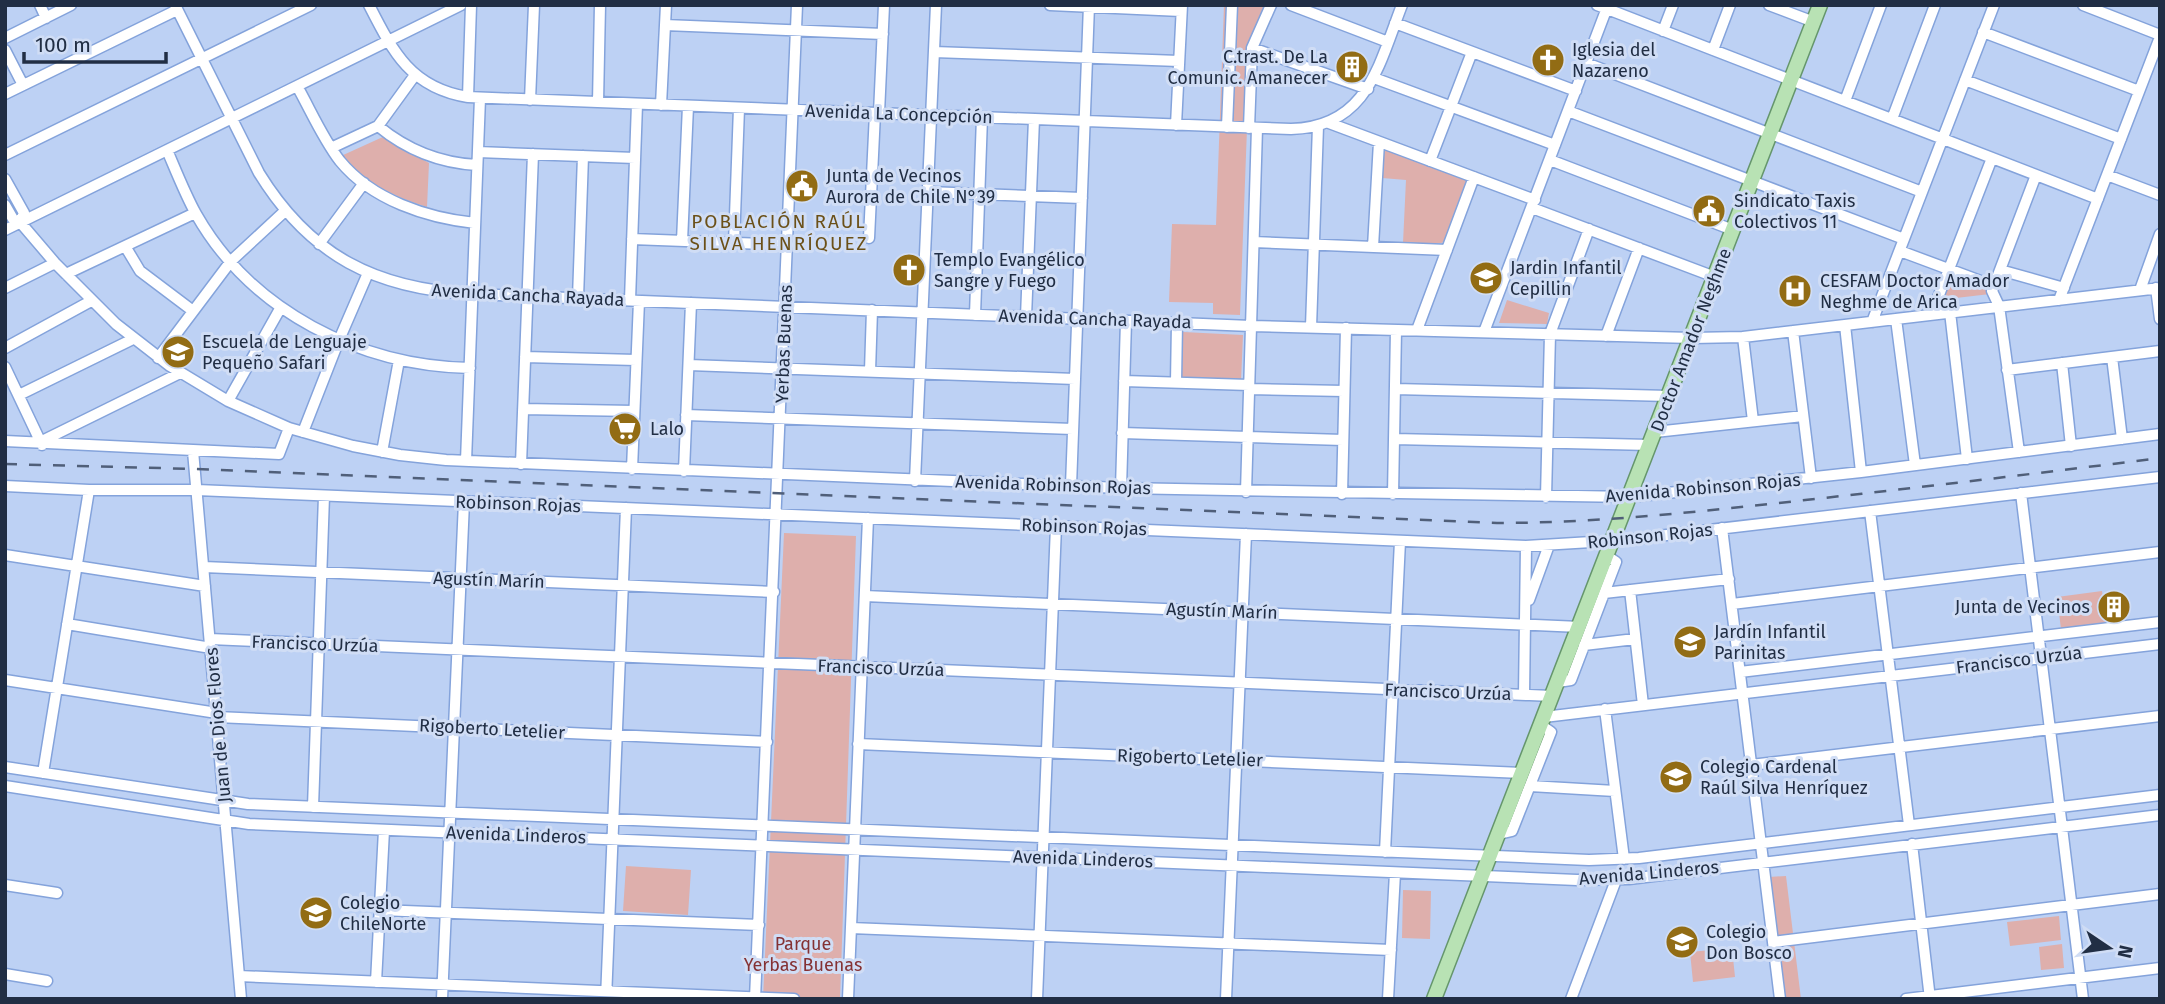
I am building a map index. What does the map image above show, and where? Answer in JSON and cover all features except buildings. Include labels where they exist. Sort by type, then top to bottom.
[{"type":"main road","name":"Doctor Amador Neghme","points":[[1434,999],[1499,834],[1526,779],[1552,696],[1820,5]]},
{"type":"street","points":[[40,5],[46,18]]},
{"type":"street","points":[[5,38],[71,5]]},
{"type":"street","points":[[5,155],[311,5]]},
{"type":"street","name":"Avenida La Concepción","points":[[369,5],[387,42],[415,75],[444,91],[468,97],[1253,128],[1300,129],[1324,125]]},
{"type":"street","points":[[5,230],[461,5]]},
{"type":"street","points":[[468,97],[471,5]]},
{"type":"street","points":[[530,100],[534,5]]},
{"type":"street","points":[[597,102],[600,5]]},
{"type":"street","points":[[661,105],[666,5]]},
{"type":"street","name":"Yerbas Buenas","points":[[755,998],[797,5]]},
{"type":"street","points":[[869,238],[884,5]]},
{"type":"street","points":[[915,481],[936,5]]},
{"type":"street","points":[[1051,5],[1181,8],[1176,125]]},
{"type":"street","points":[[1227,127],[1232,5]]},
{"type":"street","points":[[1246,492],[1254,242],[1252,48],[1270,5]]},
{"type":"street","points":[[1291,5],[1388,42]]},
{"type":"street","points":[[1324,125],[1347,112],[1371,84],[1402,5]]},
{"type":"street","points":[[1663,31],[1673,5]]},
{"type":"street","points":[[1713,50],[1730,5]]},
{"type":"street","points":[[1769,5],[1814,22]]},
{"type":"street","points":[[1844,101],[1881,5]]},
{"type":"street","points":[[1892,119],[1935,5]]},
{"type":"street","points":[[1872,321],[1994,5]]},
{"type":"street","points":[[2059,300],[2160,36],[2083,5]]},
{"type":"street","points":[[1071,486],[1089,6]]},
{"type":"street","points":[[1485,332],[1576,91],[1604,7],[2098,199]]},
{"type":"street","points":[[5,94],[176,8]]},
{"type":"street","name":"Avenida Cancha Rayada","points":[[176,8],[259,173],[285,211],[318,244],[344,261],[368,273],[414,288],[472,294],[1251,326],[1692,338],[1743,337],[2158,288]]},
{"type":"street","points":[[1395,23],[1576,91]]},
{"type":"street","points":[[665,25],[883,34]]},
{"type":"street","points":[[1983,32],[2139,91]]},
{"type":"street","points":[[1252,48],[1451,107],[1555,145]]},
{"type":"street","points":[[5,50],[23,85]]},
{"type":"street","points":[[934,52],[1179,61]]},
{"type":"street","points":[[1430,161],[1472,52]]},
{"type":"street","points":[[1586,63],[1922,192]]},
{"type":"street","points":[[331,148],[378,126],[415,75]]},
{"type":"street","points":[[1965,80],[2121,139]]},
{"type":"street","points":[[297,86],[331,148],[346,168],[365,183],[412,209],[475,223]]},
{"type":"street","points":[[466,461],[480,98]]},
{"type":"street","points":[[632,469],[636,360],[632,239],[637,104]]},
{"type":"street","points":[[682,241],[688,106]]},
{"type":"street","points":[[734,243],[738,108]]},
{"type":"street","points":[[1568,111],[1904,239]]},
{"type":"street","points":[[975,314],[982,117]]},
{"type":"street","points":[[1026,317],[1034,119]]},
{"type":"street","points":[[1324,125],[1474,177],[1589,229],[1715,277]]},
{"type":"street","points":[[1311,327],[1314,244],[1324,125]]},
{"type":"street","points":[[378,126],[420,153],[448,162],[477,165]]},
{"type":"street","points":[[1373,247],[1379,142]]},
{"type":"street","points":[[167,150],[195,213],[231,261],[281,307],[339,340],[399,360],[470,368]]},
{"type":"street","points":[[478,152],[635,158]]},
{"type":"street","points":[[521,464],[533,154]]},
{"type":"street","points":[[578,298],[583,156]]},
{"type":"street","points":[[1936,314],[1937,300],[1992,158]]},
{"type":"street","points":[[1550,160],[1733,230]]},
{"type":"street","points":[[2020,452],[1999,306],[1992,291],[2036,175]]},
{"type":"street","points":[[2107,175],[2160,195]]},
{"type":"street","points":[[1417,330],[1474,177]]},
{"type":"street","name":"Avenida Robinson Rojas","points":[[5,179],[24,213],[20,222]]},
{"type":"street","points":[[318,244],[365,183]]},
{"type":"street","points":[[928,192],[1082,198]]},
{"type":"street","name":"Avenida Robinson Rojas","points":[[5,205],[13,219],[20,222],[91,301],[133,339],[180,373],[228,401],[289,428],[382,452],[466,461],[915,481],[1246,492],[1630,497],[1811,478],[2160,435]]},
{"type":"street","points":[[158,358],[231,261],[285,211]]},
{"type":"street","points":[[66,274],[195,213]]},
{"type":"street","points":[[1546,497],[1550,334],[1589,229]]},
{"type":"street","points":[[2140,290],[2160,234]]},
{"type":"street","points":[[632,239],[788,246]]},
{"type":"street","points":[[1254,242],[1447,250]]},
{"type":"street","points":[[125,246],[140,271],[194,311]]},
{"type":"street","points":[[1606,336],[1639,248]]},
{"type":"street","points":[[1900,251],[1994,286]]},
{"type":"street","points":[[5,288],[55,262]]},
{"type":"street","points":[[2000,270],[2064,288]]},
{"type":"street","points":[[303,432],[368,273]]},
{"type":"street","points":[[2158,288],[2160,319]]},
{"type":"street","points":[[5,348],[91,301]]},
{"type":"street","points":[[684,471],[691,303]]},
{"type":"street","points":[[228,401],[281,307]]},
{"type":"street","points":[[870,371],[872,310]]},
{"type":"street","points":[[1950,313],[1967,459]]},
{"type":"street","points":[[1896,319],[1914,465]]},
{"type":"street","points":[[1121,488],[1126,321]]},
{"type":"street","points":[[1176,382],[1177,323]]},
{"type":"street","points":[[1844,325],[1861,472]]},
{"type":"street","points":[[1342,494],[1346,328]]},
{"type":"street","points":[[1393,494],[1396,330]]},
{"type":"street","points":[[1793,331],[1811,478]]},
{"type":"street","points":[[1743,337],[1753,421]]},
{"type":"street","points":[[19,395],[133,339]]},
{"type":"street","points":[[2007,370],[2160,351]]},
{"type":"street","points":[[525,356],[636,360]]},
{"type":"street","points":[[2112,357],[2122,439]]},
{"type":"street","points":[[382,452],[399,360]]},
{"type":"street","points":[[2062,363],[2071,446]]},
{"type":"street","points":[[689,365],[1075,379]]},
{"type":"street","points":[[5,367],[42,443]]},
{"type":"street","points":[[42,443],[180,373]]},
{"type":"street","points":[[1124,381],[1344,391]]},
{"type":"street","points":[[1395,389],[1669,396]]},
{"type":"street","points":[[523,409],[634,411]]},
{"type":"street","points":[[687,415],[1073,429]]},
{"type":"street","points":[[1394,439],[1547,443],[1653,439],[1753,421],[1803,416]]},
{"type":"street","points":[[5,442],[279,454],[289,428]]},
{"type":"street","points":[[1122,433],[1343,440]]},
{"type":"street","name":"Juan de Dios Flores","points":[[193,451],[242,999]]},
{"type":"street","name":"Robinson Rojas","points":[[5,486],[89,490],[197,490],[1526,546],[1613,541],[2160,477]]},
{"type":"street","points":[[43,773],[89,490]]},
{"type":"street","points":[[2021,493],[2083,999]]},
{"type":"street","points":[[313,807],[324,496]]},
{"type":"street","points":[[442,999],[464,502]]},
{"type":"street","points":[[606,995],[626,508]]},
{"type":"street","points":[[1870,511],[1909,825]]},
{"type":"street","points":[[848,999],[868,518]]},
{"type":"street","points":[[1037,999],[1056,526]]},
{"type":"street","points":[[1722,528],[1780,999]]},
{"type":"street","points":[[1226,999],[1246,534]]},
{"type":"street","points":[[1385,852],[1400,541]]},
{"type":"street","points":[[1525,609],[1549,545]]},
{"type":"street","points":[[1524,695],[1526,546]]},
{"type":"street","points":[[1732,604],[2160,552]]},
{"type":"street","points":[[5,555],[205,586]]},
{"type":"street","name":"Doctor Amador Neghme","points":[[1558,682],[1571,680],[1616,562],[1607,556]]},
{"type":"street","name":"Agustín Marín","points":[[204,567],[774,592]]},
{"type":"street","points":[[1604,593],[1729,579]]},
{"type":"street","points":[[1630,590],[1643,705]]},
{"type":"street","name":"Agustín Marín","points":[[865,597],[1580,626]]},
{"type":"street","name":"Francisco Urzúa","points":[[1740,672],[2160,622]]},
{"type":"street","name":"Francisco Urzúa","points":[[68,624],[210,643],[319,644],[1552,696]]},
{"type":"street","points":[[1584,645],[1635,639]]},
{"type":"street","name":"Francisco Urzúa","points":[[1543,721],[1605,709],[2160,644]]},
{"type":"street","name":"Rigoberto Letelier","points":[[5,680],[217,715],[767,742]]},
{"type":"street","points":[[1605,709],[1624,859]]},
{"type":"street","points":[[1751,765],[2160,716]]},
{"type":"street","name":"Rigoberto Letelier","points":[[858,744],[1389,767],[1615,790]]},
{"type":"street","name":"Avenida Linderos","points":[[5,767],[225,802],[1589,860],[1624,859],[2160,795]]},
{"type":"street","name":"Avenida Linderos","points":[[5,786],[226,821],[1482,877],[1616,880],[2160,815]]},
{"type":"street","points":[[376,982],[384,830]]},
{"type":"street","points":[[1912,845],[1930,997]]},
{"type":"street","points":[[1388,999],[1395,873]]},
{"type":"street","points":[[1571,999],[1616,880]]},
{"type":"street","points":[[5,885],[57,892]]},
{"type":"street","points":[[1773,942],[2160,894]]},
{"type":"street","points":[[380,910],[759,925]]},
{"type":"street","points":[[851,928],[1391,950]]},
{"type":"street","points":[[1906,999],[2160,968]]},
{"type":"street","points":[[5,974],[47,981]]},
{"type":"street","points":[[239,976],[443,984],[606,995],[794,999]]},
{"type":"green space","points":[[1224,5],[1268,5],[1250,49],[1240,315],[1213,314],[1213,303],[1169,302],[1172,224],[1216,225]]},
{"type":"green space","points":[[385,136],[429,163],[427,207],[380,188],[341,156]]},
{"type":"green space","points":[[1383,149],[1469,180],[1447,241],[1403,243],[1406,180],[1382,178]]},
{"type":"green space","points":[[1948,272],[1991,287],[1990,294],[1939,300]]},
{"type":"green space","points":[[1507,300],[1549,313],[1547,324],[1499,323]]},
{"type":"green space","points":[[1183,332],[1243,335],[1241,381],[1181,378]]},
{"type":"green space","name":"Parque Yerbas Buenas","points":[[784,533],[856,536],[840,999],[763,999]]},
{"type":"green space","points":[[2102,591],[2106,623],[2061,629],[2057,597]]},
{"type":"green space","points":[[626,866],[691,870],[688,915],[623,911]]},
{"type":"green space","points":[[1786,876],[1801,999],[1784,999],[1769,877]]},
{"type":"green space","points":[[1403,890],[1431,891],[1430,939],[1402,938]]},
{"type":"green space","points":[[2059,916],[2061,940],[2010,946],[2007,922]]},
{"type":"green space","points":[[2062,944],[2064,968],[2041,970],[2039,947]]},
{"type":"green space","points":[[1732,948],[1735,977],[1693,982],[1690,952]]},
{"type":"railway","points":[[5,464],[195,469],[1533,523],[1709,510],[2160,458]]},
{"type":"place","name":"Iglesia del Nazareno","points":[[1548,60]]},
{"type":"place","name":"C.trast. De La Comunic. Amanecer","points":[[1352,67]]},
{"type":"place","name":"Junta de Vecinos Aurora de Chile N°39","points":[[802,186]]},
{"type":"place","name":"Sindicato Taxis Colectivos 11","points":[[1709,211]]},
{"type":"place","name":"Templo Evangélico Sangre y Fuego","points":[[909,270]]},
{"type":"place","name":"Jardin Infantil Cepillin","points":[[1486,278]]},
{"type":"place","name":"CESFAM Doctor Amador Neghme de Arica","points":[[1795,291]]},
{"type":"place","name":"Escuela de Lenguaje Pequeño Safari","points":[[178,352]]},
{"type":"place","name":"Lalo","points":[[625,429]]},
{"type":"place","name":"Junta de Vecinos","points":[[2114,607]]},
{"type":"place","name":"Jardín Infantil Parinitas","points":[[1690,642]]},
{"type":"place","name":"Colegio Cardenal Raúl Silva Henríquez","points":[[1676,777]]},
{"type":"place","name":"Colegio ChileNorte","points":[[316,913]]},
{"type":"place","name":"Colegio Don Bosco","points":[[1682,942]]},
{"type":"district","name":"POBLACIÓN RAÚL SILVA HENRÍQUEZ","points":[[779,232]]}]
